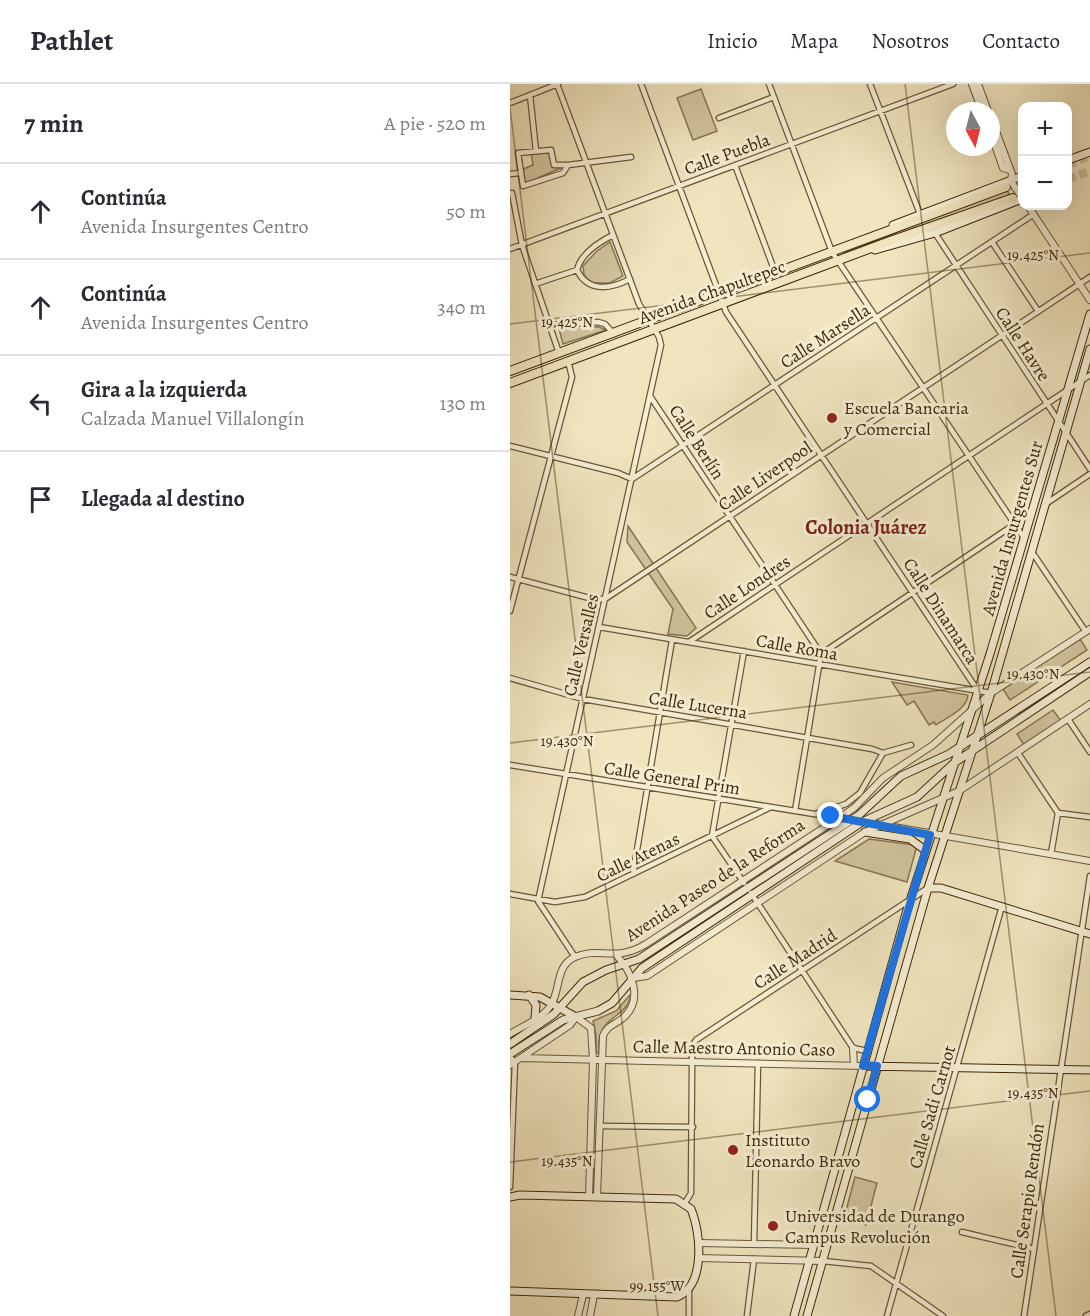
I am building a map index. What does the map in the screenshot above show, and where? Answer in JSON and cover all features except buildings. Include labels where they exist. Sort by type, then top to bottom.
[{"type":"main road","points":[[1072,159],[1090,152]]},
{"type":"main road","name":"Avenida Chapultepec","points":[[852,245],[920,214],[1018,177]]},
{"type":"main road","name":"Avenida Chapultepec","points":[[510,371],[852,245],[1010,178]]},
{"type":"main road","name":"Avenida Chapultepec","points":[[510,383],[1013,198]]},
{"type":"main road","name":"Avenida Chapultepec","points":[[857,255],[935,233],[1018,200]]},
{"type":"main road","name":"Avenida Insurgentes Sur","points":[[794,1316],[910,900],[978,691],[1090,314]]},
{"type":"main road","name":"Avenida Insurgentes Sur","points":[[807,1316],[928,888],[991,693],[1090,349]]},
{"type":"main road","name":"Avenida Paseo de la Reforma","points":[[510,1044],[561,1008],[583,982],[606,970],[637,960],[851,820],[901,776],[959,748],[1090,662]]},
{"type":"main road","name":"Avenida Paseo de la Reforma","points":[[513,1059],[563,1020],[598,1011],[612,1003],[642,968],[755,899],[862,822],[917,797],[954,764],[1090,672]]},
{"type":"main road","points":[[865,832],[910,839],[925,850]]},
{"type":"main road","points":[[928,888],[941,888],[1090,934]]},
{"type":"main road","points":[[510,995],[529,995],[553,1003],[576,1017]]},
{"type":"main road","points":[[529,995],[536,1005],[535,1018]]},
{"type":"main road","name":"Calle Maestro Antonio Caso","points":[[863,1066],[1090,1070]]},
{"type":"main road","points":[[845,1132],[858,1136]]},
{"type":"main road","points":[[510,1197],[520,1195],[676,1199],[685,1203],[694,1216],[698,1243],[698,1258],[689,1288],[683,1294],[669,1298],[510,1291]]},
{"type":"street","points":[[510,103],[558,84],[630,279],[655,330]]},
{"type":"street","name":"Calle Dinamarca","points":[[641,84],[726,312],[978,691]]},
{"type":"street","points":[[769,84],[832,252],[1024,538]]},
{"type":"street","points":[[870,84],[920,214]]},
{"type":"street","name":"Calle Puebla","points":[[510,249],[953,84]]},
{"type":"street","points":[[972,84],[979,102]]},
{"type":"street","points":[[978,84],[985,102]]},
{"type":"street","points":[[530,95],[536,151]]},
{"type":"street","points":[[719,118],[774,98]]},
{"type":"street","points":[[1000,146],[1010,178]]},
{"type":"street","points":[[523,186],[518,153],[551,150],[554,165],[631,157]]},
{"type":"street","points":[[999,156],[1003,168],[1018,190]]},
{"type":"street","points":[[559,353],[522,245],[511,193],[523,186],[563,173],[568,165]]},
{"type":"street","points":[[735,165],[776,274]]},
{"type":"street","points":[[510,174],[520,173]]},
{"type":"street","points":[[1031,210],[1090,300]]},
{"type":"street","name":"Calle Marsella","points":[[632,479],[1034,214]]},
{"type":"street","name":"Calle Havre","points":[[935,233],[1090,469]]},
{"type":"street","points":[[577,270],[580,261],[593,247],[613,235]]},
{"type":"street","points":[[992,242],[1038,311]]},
{"type":"street","points":[[535,284],[577,270]]},
{"type":"street","points":[[577,270],[589,283],[599,288],[609,288],[630,279]]},
{"type":"street","name":"Calle Liverpool","points":[[605,599],[1090,277]]},
{"type":"street","points":[[549,325],[598,322],[604,324],[614,334]]},
{"type":"street","name":"Calle Versalles","points":[[538,901],[661,345],[655,330]]},
{"type":"street","points":[[510,611],[572,377],[568,361]]},
{"type":"street","name":"Calle Londres","points":[[688,642],[1090,375]]},
{"type":"street","name":"Calle Berlín","points":[[650,396],[820,654]]},
{"type":"street","points":[[510,446],[618,473],[632,479]]},
{"type":"street","points":[[1047,503],[1090,474]]},
{"type":"street","points":[[795,811],[820,654],[1015,524]]},
{"type":"street","points":[[1032,552],[1088,630]]},
{"type":"street","points":[[510,577],[605,599]]},
{"type":"street","name":"Calle Roma","points":[[599,627],[991,693]]},
{"type":"street","name":"Avenida Paseo de la Reforma","points":[[575,957],[588,954],[630,953],[642,947],[839,818],[861,801],[890,773],[940,739],[991,693],[1088,630]]},
{"type":"street","points":[[633,874],[672,640]]},
{"type":"street","points":[[744,651],[712,836],[853,1048],[854,1066]]},
{"type":"street","name":"Calle Lucerna","points":[[510,678],[583,699],[806,737],[883,753]]},
{"type":"street","name":"Avenida Paseo de la Reforma","points":[[755,899],[876,826],[959,791],[1090,704]]},
{"type":"street","points":[[1068,719],[1090,752]]},
{"type":"street","points":[[883,753],[911,745]]},
{"type":"street","name":"Avenida Paseo de la Reforma","points":[[816,814],[837,808],[854,799],[865,787],[883,753]]},
{"type":"street","points":[[1018,753],[1059,813],[1051,854]]},
{"type":"street","name":"Calle General Prim","points":[[510,765],[839,818]]},
{"type":"street","name":"Calle Atenas","points":[[510,894],[538,901],[555,902],[585,897],[771,807]]},
{"type":"street","points":[[1059,813],[1090,817]]},
{"type":"street","points":[[902,816],[905,831]]},
{"type":"street","points":[[839,818],[1090,861]]},
{"type":"street","name":"Calle Serapio Rendón","points":[[1024,1316],[1090,876]]},
{"type":"street","name":"Calle Madrid","points":[[685,1203],[691,1193],[693,1127],[690,1111],[692,1062],[696,1040],[928,888]]},
{"type":"street","points":[[510,1034],[553,1003],[560,975],[575,957],[538,901]]},
{"type":"street","name":"Calle Sadi Carnot","points":[[887,1316],[1002,906]]},
{"type":"street","points":[[597,1197],[604,1032],[630,1009],[634,994],[633,978],[626,965],[616,955]]},
{"type":"street","points":[[576,1017],[591,1028],[593,1060],[589,1197]]},
{"type":"street","name":"Avenida Paseo de la Reforma","points":[[513,1059],[570,1025],[576,1017]]},
{"type":"street","points":[[853,1048],[867,1051]]},
{"type":"street","points":[[510,1187],[513,1059]]},
{"type":"street","name":"Calle Maestro Antonio Caso","points":[[513,1059],[863,1066]]},
{"type":"street","points":[[754,1244],[758,1064]]},
{"type":"street","points":[[599,1126],[693,1127]]},
{"type":"street","points":[[962,1232],[1034,1249]]},
{"type":"street","points":[[698,1243],[813,1245]]},
{"type":"street","points":[[698,1258],[823,1261],[871,1266],[943,1316]]},
{"type":"street","points":[[747,1316],[753,1259]]},
{"type":"street","points":[[689,1288],[689,1316]]},
{"type":"street","points":[[578,1316],[584,1295]]},
{"type":"street","points":[[590,1316],[594,1295]]},
{"type":"shaded area","points":[[701,89],[717,131],[693,140],[677,98]]},
{"type":"shaded area","points":[[550,151],[553,166],[561,168],[524,184],[521,170],[533,165],[531,153]]},
{"type":"shaded area","points":[[1006,189],[1010,196],[843,253]]},
{"type":"shaded area","points":[[610,242],[623,276],[610,283],[591,283],[584,275],[583,266],[597,251]]},
{"type":"shaded area","points":[[562,326],[599,327],[606,330],[563,344],[559,329]]},
{"type":"shaded area","points":[[628,526],[696,628],[687,636],[668,634],[673,609],[627,542]]},
{"type":"shaded area","points":[[1080,639],[1087,650],[1010,700],[1003,689]]},
{"type":"shaded area","points":[[892,682],[968,695],[967,700],[956,712],[936,725],[934,722],[929,725],[914,701],[907,705]]},
{"type":"shaded area","points":[[1053,710],[1061,721],[1024,745],[1017,734]]},
{"type":"shaded area","points":[[869,839],[914,845],[916,849],[907,882],[835,861]]},
{"type":"shaded area","points":[[631,994],[626,1007],[604,1027],[599,1038],[599,1053],[596,1053],[593,1021],[616,1011]]},
{"type":"shaded area","points":[[855,1177],[877,1183],[866,1225],[844,1218]]},
{"type":"tunnel","points":[[1072,163],[1090,156]]},
{"type":"tunnel","points":[[1072,178],[1090,171]]},
{"type":"tunnel","points":[[1007,186],[1018,182]]},
{"type":"place","name":"Escuela Bancaria y Comercial","points":[[832,418]]},
{"type":"place","name":"Instituto Leonardo Bravo","points":[[733,1150]]},
{"type":"place","name":"Universidad de Durango Campus Revolución","points":[[773,1226]]},
{"type":"district","name":"Colonia Juárez","points":[[866,527]]},
{"type":"route","points":[[831,816],[930,835],[863,1066],[877,1066],[868,1100]]}]
